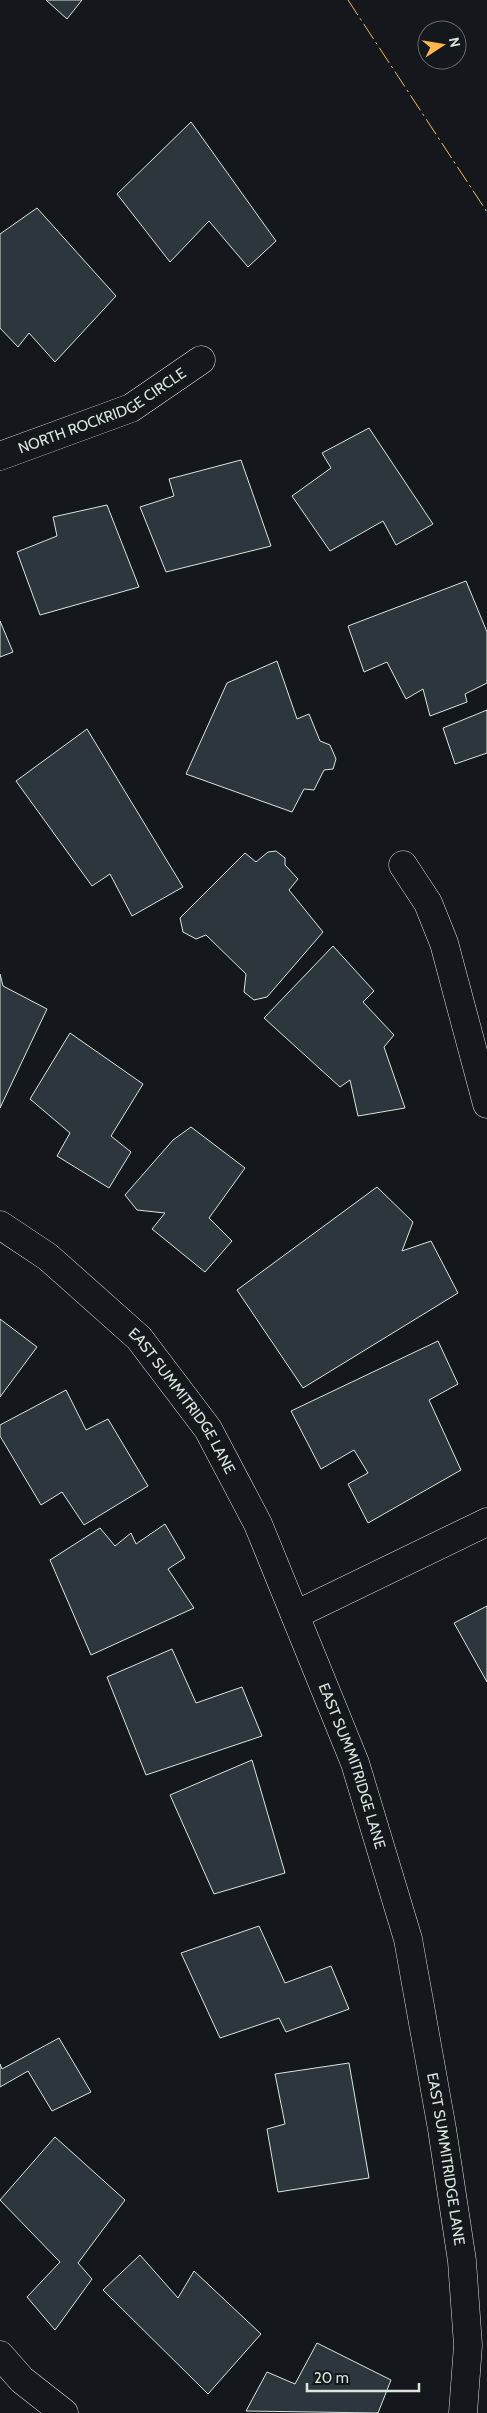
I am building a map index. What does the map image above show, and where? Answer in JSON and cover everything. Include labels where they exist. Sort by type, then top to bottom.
[{"type":"street","name":"NORTH ROCKRIDGE CIRCLE","points":[[0,456],[131,408],[201,360]]},
{"type":"street","points":[[403,865],[428,903],[444,943],[487,1104]]},
{"type":"street","name":"EAST SUMMITRIDGE LANE","points":[[0,1225],[48,1257],[139,1338],[208,1429],[258,1524],[355,1763],[408,1939],[442,2129],[462,2261],[468,2346],[463,2413]]},
{"type":"street","points":[[295,1614],[487,1522]]},
{"type":"street","points":[[0,2355],[22,2380],[64,2413]]},
{"type":"building","points":[[46,0],[82,0],[67,19]]},
{"type":"building","points":[[191,122],[276,241],[248,267],[209,221],[170,262],[117,194]]},
{"type":"building","points":[[37,208],[116,296],[55,362],[29,333],[18,347],[0,328],[0,234]]},
{"type":"building","points":[[369,428],[433,524],[396,545],[383,521],[330,551],[292,496],[331,468],[322,453]]},
{"type":"building","points":[[241,460],[271,546],[166,572],[140,507],[174,496],[169,479]]},
{"type":"building","points":[[107,505],[139,587],[40,615],[17,552],[57,536],[53,517]]},
{"type":"building","points":[[466,581],[487,632],[487,683],[465,694],[467,702],[430,716],[423,689],[406,699],[387,662],[364,672],[348,626]]},
{"type":"building","points":[[0,621],[13,652],[0,657]]},
{"type":"building","points":[[277,661],[297,719],[309,714],[320,741],[330,745],[336,759],[333,769],[324,770],[314,790],[304,789],[292,812],[186,774],[227,683]]},
{"type":"building","points":[[487,710],[487,753],[455,764],[443,728]]},
{"type":"building","points":[[87,729],[183,887],[132,916],[110,874],[92,886],[16,781]]},
{"type":"building","points":[[276,851],[285,858],[285,865],[298,879],[289,890],[323,932],[267,997],[254,1000],[244,992],[246,974],[206,935],[196,939],[183,932],[180,918],[245,853],[256,862],[268,852]]},
{"type":"building","points":[[333,946],[374,991],[363,1002],[394,1035],[384,1047],[405,1108],[358,1116],[350,1080],[340,1087],[264,1018]]},
{"type":"building","points":[[0,974],[3,986],[47,1009],[0,1108]]},
{"type":"building","points":[[70,1033],[143,1084],[111,1136],[131,1152],[109,1188],[57,1156],[70,1133],[30,1099]]},
{"type":"building","points":[[191,1127],[245,1168],[209,1218],[232,1241],[205,1272],[152,1229],[165,1213],[137,1210],[125,1195],[173,1140]]},
{"type":"building","points":[[377,1187],[413,1222],[402,1251],[431,1241],[458,1293],[303,1388],[237,1290]]},
{"type":"building","points":[[0,1319],[37,1347],[0,1397]]},
{"type":"building","points":[[438,1341],[458,1384],[429,1400],[461,1470],[368,1523],[348,1484],[368,1473],[354,1450],[321,1469],[291,1411]]},
{"type":"building","points":[[66,1390],[86,1430],[108,1419],[148,1486],[84,1525],[62,1492],[41,1505],[0,1436],[0,1425]]},
{"type":"building","points":[[165,1524],[185,1558],[168,1569],[194,1608],[91,1655],[50,1560],[100,1528],[115,1546],[131,1533],[136,1544]]},
{"type":"building","points":[[487,1606],[487,1682],[454,1623]]},
{"type":"building","points":[[172,1649],[196,1703],[242,1687],[262,1736],[146,1775],[107,1677]]},
{"type":"building","points":[[252,1760],[285,1873],[214,1894],[170,1795]]},
{"type":"building","points":[[259,1926],[285,1983],[331,1966],[349,2009],[286,2032],[279,2018],[220,2038],[181,1953]]},
{"type":"building","points":[[59,2038],[91,2092],[52,2111],[28,2071],[0,2087],[0,2064],[2,2069]]},
{"type":"building","points":[[349,2063],[369,2178],[278,2192],[267,2129],[285,2124],[275,2074]]},
{"type":"building","points":[[55,2137],[125,2200],[78,2263],[92,2279],[55,2330],[27,2297],[60,2262],[0,2200]]},
{"type":"building","points":[[140,2255],[178,2298],[194,2271],[261,2334],[208,2394],[103,2290]]},
{"type":"building","points":[[317,2343],[391,2380],[378,2413],[246,2411],[267,2372],[295,2384]]},
{"type":"power","points":[[348,0],[487,212]]}]
